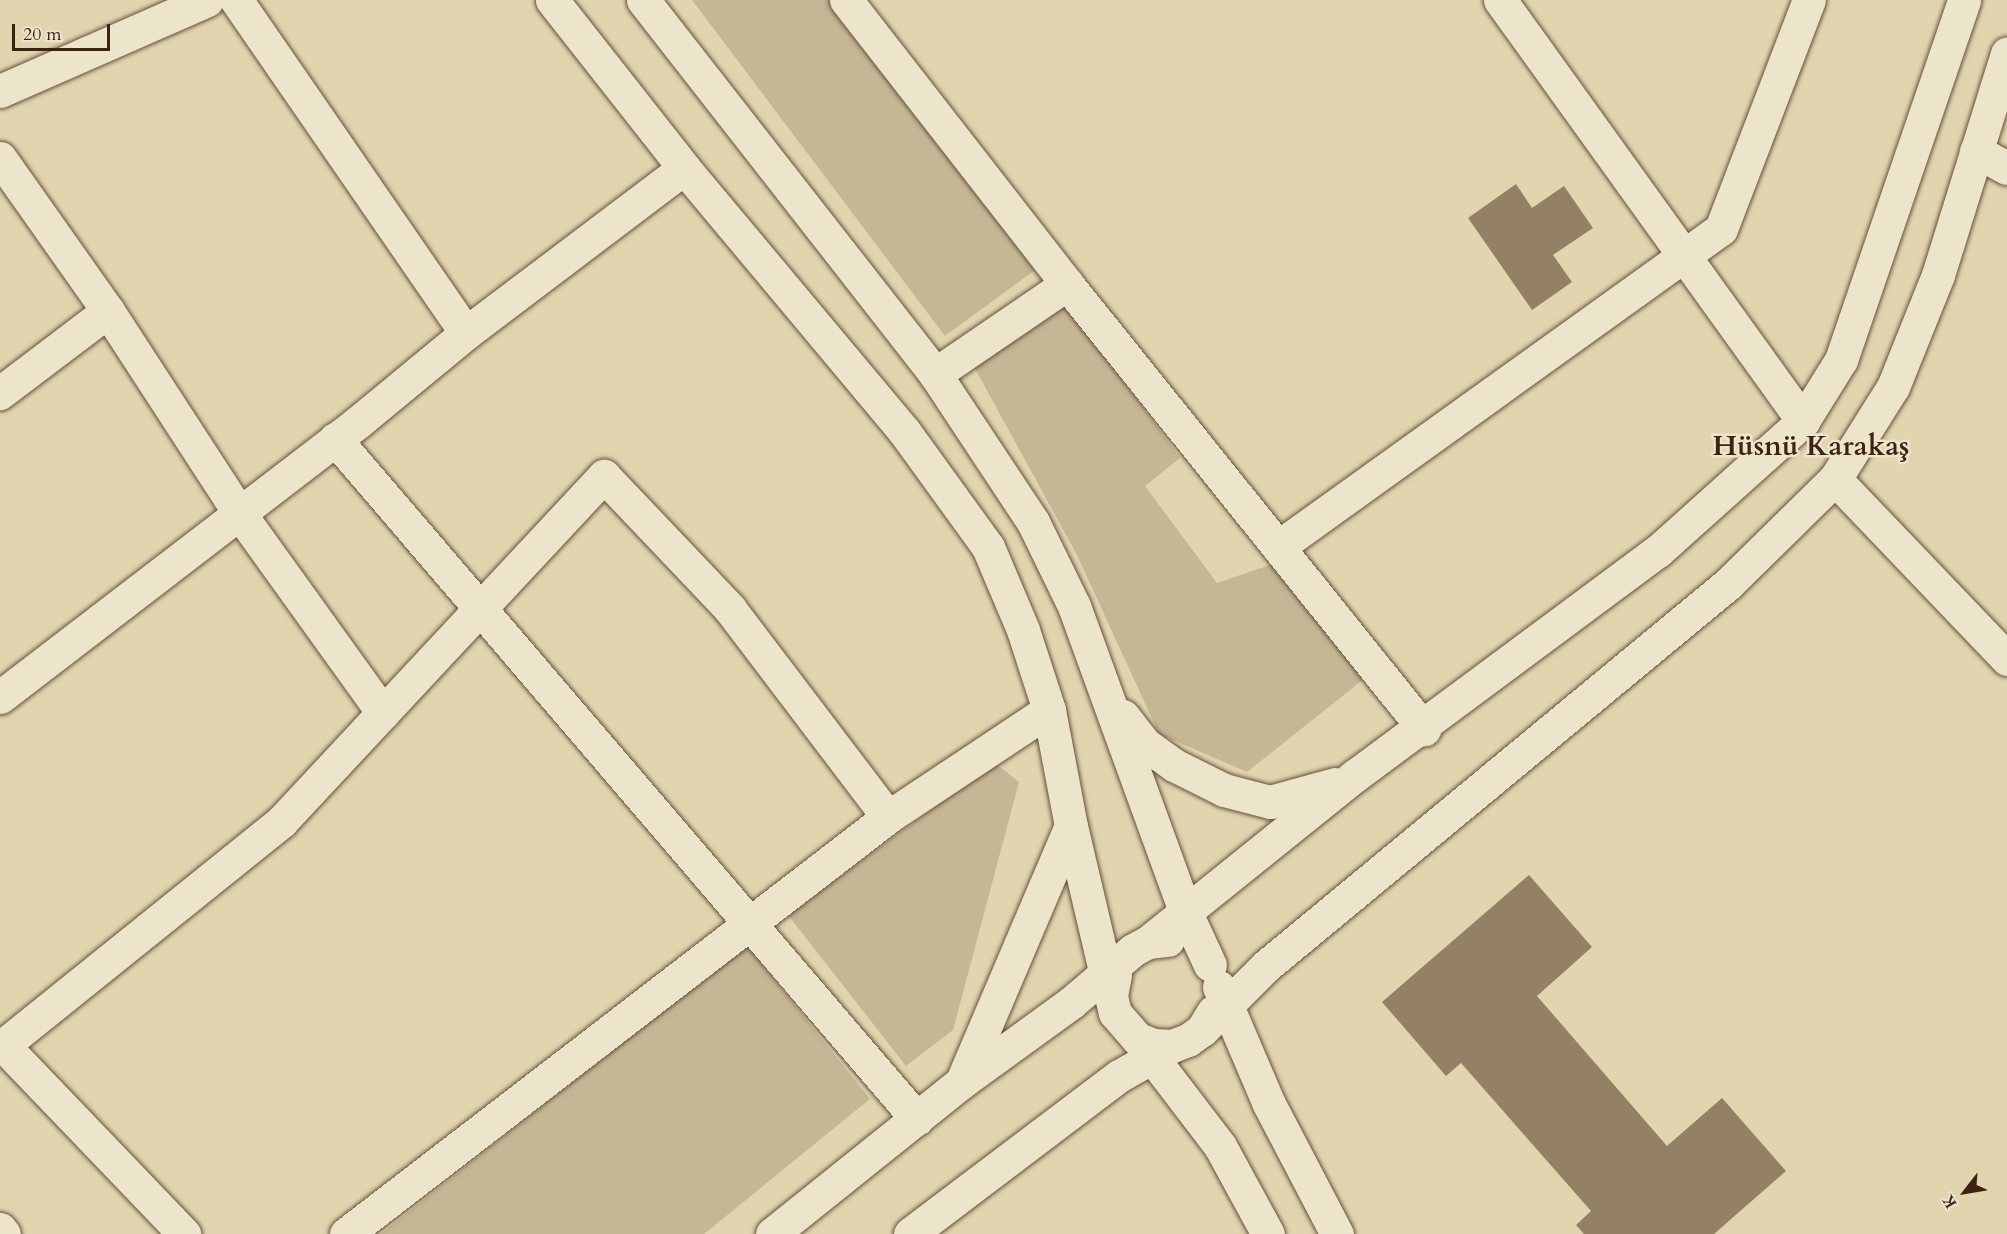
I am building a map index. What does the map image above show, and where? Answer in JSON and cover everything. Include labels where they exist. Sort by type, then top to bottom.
[{"type":"street","points":[[0,91],[207,0]]},
{"type":"street","points":[[237,0],[466,333]]},
{"type":"street","points":[[552,0],[684,168],[904,431],[988,547],[1023,630],[1049,710],[1071,826],[1113,977],[1115,1013],[1154,1047],[1220,1146],[1269,1234]]},
{"type":"street","points":[[643,0],[935,374],[1033,522],[1074,606],[1186,912],[1269,1104],[1337,1234]]},
{"type":"street","points":[[846,0],[1067,284],[1424,729]]},
{"type":"street","points":[[1500,0],[1683,258],[1803,421]]},
{"type":"street","points":[[1278,547],[1721,229],[1809,0]]},
{"type":"street","points":[[772,1234],[962,1082],[1113,977],[1133,950],[1148,942],[1356,775],[1424,729],[1658,550],[1803,421],[1841,360],[1964,0]]},
{"type":"street","points":[[1217,984],[1266,966],[1728,584],[1835,479],[1893,387],[1938,275],[2007,54]]},
{"type":"street","points":[[1976,151],[2007,168]]},
{"type":"street","points":[[0,158],[108,311],[240,514],[383,713]]},
{"type":"street","points":[[0,697],[240,514],[466,333],[684,168]]},
{"type":"street","points":[[935,374],[1067,284]]},
{"type":"street","points":[[0,393],[108,311]]},
{"type":"street","points":[[335,439],[917,1119]]},
{"type":"street","points":[[184,1234],[1,1046],[282,821],[604,476],[730,609],[888,817]]},
{"type":"street","points":[[1835,479],[2007,658]]},
{"type":"street","points":[[1109,698],[1145,744],[1174,765],[1224,790],[1270,802],[1309,794],[1356,775]]},
{"type":"street","points":[[346,1234],[888,817],[1049,710]]},
{"type":"street","points":[[962,1082],[1071,826]]},
{"type":"street","points":[[1148,942],[1183,943],[1217,984]]},
{"type":"street","points":[[910,1234],[1154,1047],[1202,1030],[1217,984]]},
{"type":"street","points":[[0,1229],[4,1234]]},
{"type":"shaded area","points":[[692,0],[831,0],[1038,268],[945,336]]},
{"type":"shaded area","points":[[1066,303],[1180,458],[1145,486],[1217,583],[1279,562],[1364,679],[1247,772],[1159,734],[1077,555],[973,365]]},
{"type":"shaded area","points":[[995,763],[1019,782],[953,1030],[906,1066],[788,915]]},
{"type":"shaded area","points":[[746,945],[870,1099],[704,1234],[381,1234]]},
{"type":"building","points":[[1516,184],[1532,208],[1564,186],[1593,228],[1553,255],[1572,282],[1532,310],[1468,218]]},
{"type":"building","points":[[1529,875],[1592,947],[1537,996],[1667,1146],[1722,1098],[1786,1171],[1714,1234],[1584,1234],[1576,1225],[1591,1211],[1461,1063],[1446,1076],[1382,1002]]},
{"type":"district","name":"Hüsnü Karakaş","points":[[1811,446]]}]
